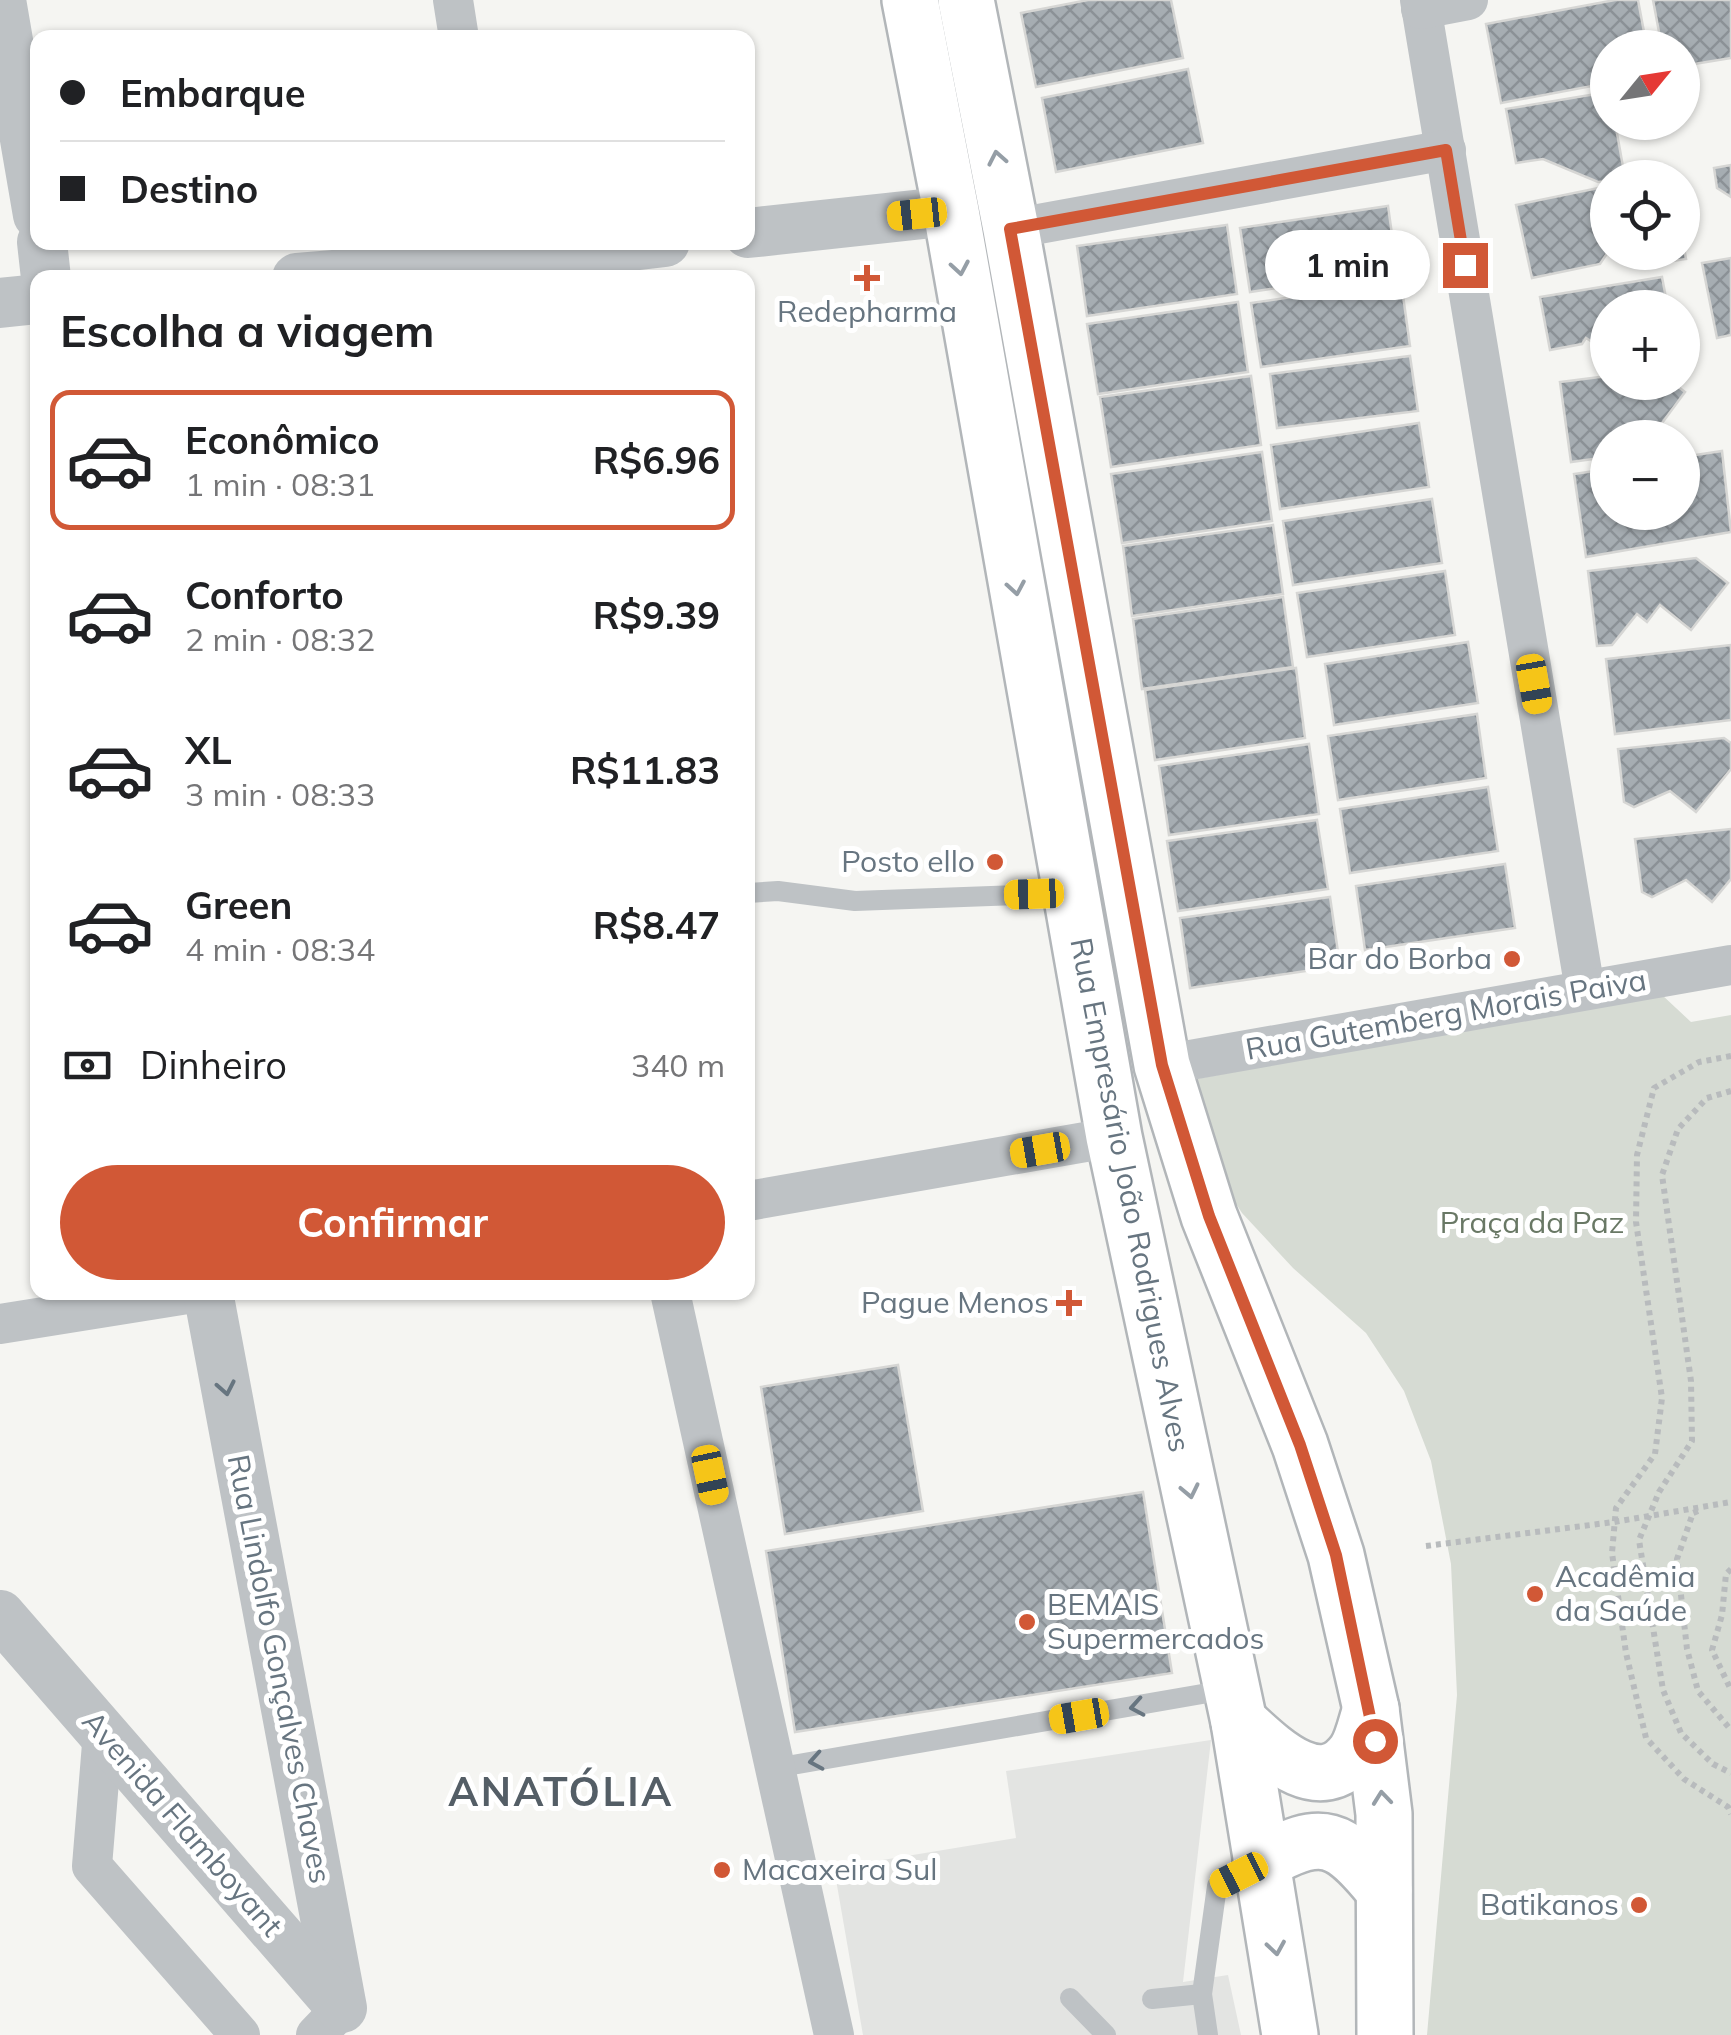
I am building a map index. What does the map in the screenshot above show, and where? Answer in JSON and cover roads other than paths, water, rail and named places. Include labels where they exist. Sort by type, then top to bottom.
[{"type":"main road","name":"Rua Empresário João Rodrigues Alves","points":[[910,0],[1114,1137],[1236,1705],[1290,2035]]},
{"type":"main road","name":"Rua Empresário João Rodrigues Alves","points":[[966,0],[1162,1065],[1209,1216],[1300,1445],[1330,1536],[1371,1709],[1383,1792],[1385,2035]]},
{"type":"main road","points":[[1236,1705],[1297,1769],[1328,1771],[1356,1752],[1371,1709]]},
{"type":"main road","points":[[1262,1863],[1287,1848],[1316,1839],[1354,1854],[1384,1890]]},
{"type":"street","points":[[1,0],[30,169]]},
{"type":"street","points":[[1468,0],[1420,5],[1585,990]]},
{"type":"street","points":[[1010,229],[1446,150]]},
{"type":"street","points":[[755,232],[950,211]]},
{"type":"street","points":[[389,270],[594,250]]},
{"type":"street","points":[[0,303],[30,300]]},
{"type":"street","name":"Rua Gutemberg Morais Paiva","points":[[1162,1065],[1731,965]]},
{"type":"street","points":[[755,1199],[1114,1137]]},
{"type":"street","points":[[0,1324],[150,1300]]},
{"type":"street","name":"Rua Lindolfo Gonçalves Chaves","points":[[209,1300],[340,2026]]},
{"type":"street","points":[[672,1300],[834,2035]]},
{"type":"street","name":"Avenida Flamboyant","points":[[0,1615],[103,1732],[340,2026]]},
{"type":"street","points":[[103,1732],[92,1866],[240,2035]]},
{"type":"lane","points":[[755,892],[778,890],[855,901],[1070,893]]},
{"type":"lane","points":[[776,1768],[1236,1705]]},
{"type":"lane","points":[[1208,2035],[1202,1994],[1217,1886],[1262,1863]]},
{"type":"lane","points":[[1152,1999],[1202,1994]]},
{"type":"lane","points":[[1070,1998],[1106,2035]]},
{"type":"place","name":"Redepharma","points":[[867,278]]},
{"type":"place","name":"Posto ello","points":[[995,862]]},
{"type":"place","name":"Bar do Borba","points":[[1512,959]]},
{"type":"place","name":"Pague Menos","points":[[1069,1303]]},
{"type":"place","name":"Acadêmia da Saúde","points":[[1535,1594]]},
{"type":"place","name":"BEMAIS Supermercados","points":[[1027,1622]]},
{"type":"place","name":"Macaxeira Sul","points":[[722,1870]]},
{"type":"place","name":"Batikanos","points":[[1639,1905]]},
{"type":"district","name":"ANATÓLIA","points":[[561,1792]]},
{"type":"park label","name":"Praça da Paz","points":[[1532,1223]]}]
